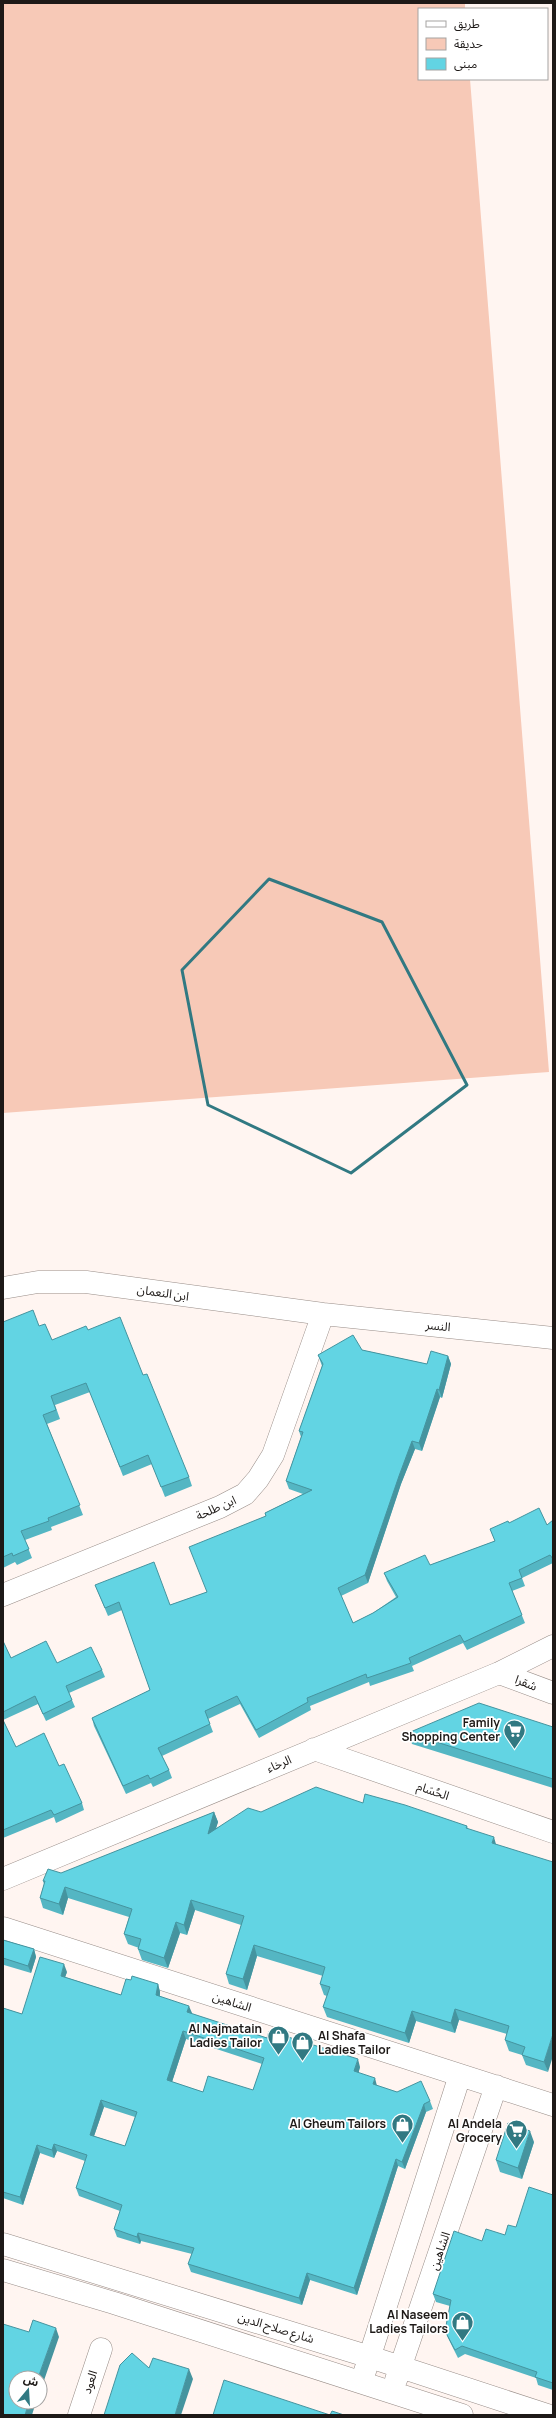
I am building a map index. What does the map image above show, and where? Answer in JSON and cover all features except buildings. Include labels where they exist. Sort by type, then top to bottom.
[{"type":"street","name":"ابن النعمان","points":[[3,1288],[38,1282],[86,1282],[323,1314]]},
{"type":"street","name":"النسر","points":[[323,1314],[553,1338]]},
{"type":"street","name":"ابن طلحة","points":[[3,1595],[220,1507],[245,1494],[258,1479],[273,1455],[323,1314]]},
{"type":"street","name":"الرخاء","points":[[3,1879],[499,1673],[553,1646]]},
{"type":"street","name":"شقرا","points":[[499,1673],[553,1693]]},
{"type":"street","name":"الحُسَام","points":[[314,1749],[553,1832]]},
{"type":"street","name":"الشاهين","points":[[3,1928],[553,2105]]},
{"type":"street","points":[[362,2383],[460,2075]]},
{"type":"street","name":"الشاهين","points":[[392,2393],[496,2086]]},
{"type":"street","name":"شارع صلاح الدين","points":[[3,2244],[370,2357],[547,2415]]},
{"type":"street","points":[[3,2270],[462,2415]]},
{"type":"street","name":"العود","points":[[79,2415],[101,2349]]},
{"type":"highlighted area","points":[[269,879],[382,922],[467,1085],[351,1173],[208,1105],[182,970]]},
{"type":"green space","points":[[3,3],[465,3],[465,8],[418,8],[418,80],[470,80],[549,1072],[3,1113]]},
{"type":"place","name":"Family Shopping Center","points":[[515,1750]]},
{"type":"place","name":"Al Najmatain Ladies Tailor","points":[[278,2056]]},
{"type":"place","name":"Al Shafa Ladies Tailor","points":[[303,2062]]},
{"type":"place","name":"Al Gheum Tailors","points":[[402,2144]]},
{"type":"place","name":"Al Andela Grocery","points":[[517,2150]]},
{"type":"place","name":"Al Naseem Ladies Tailors","points":[[463,2342]]}]
